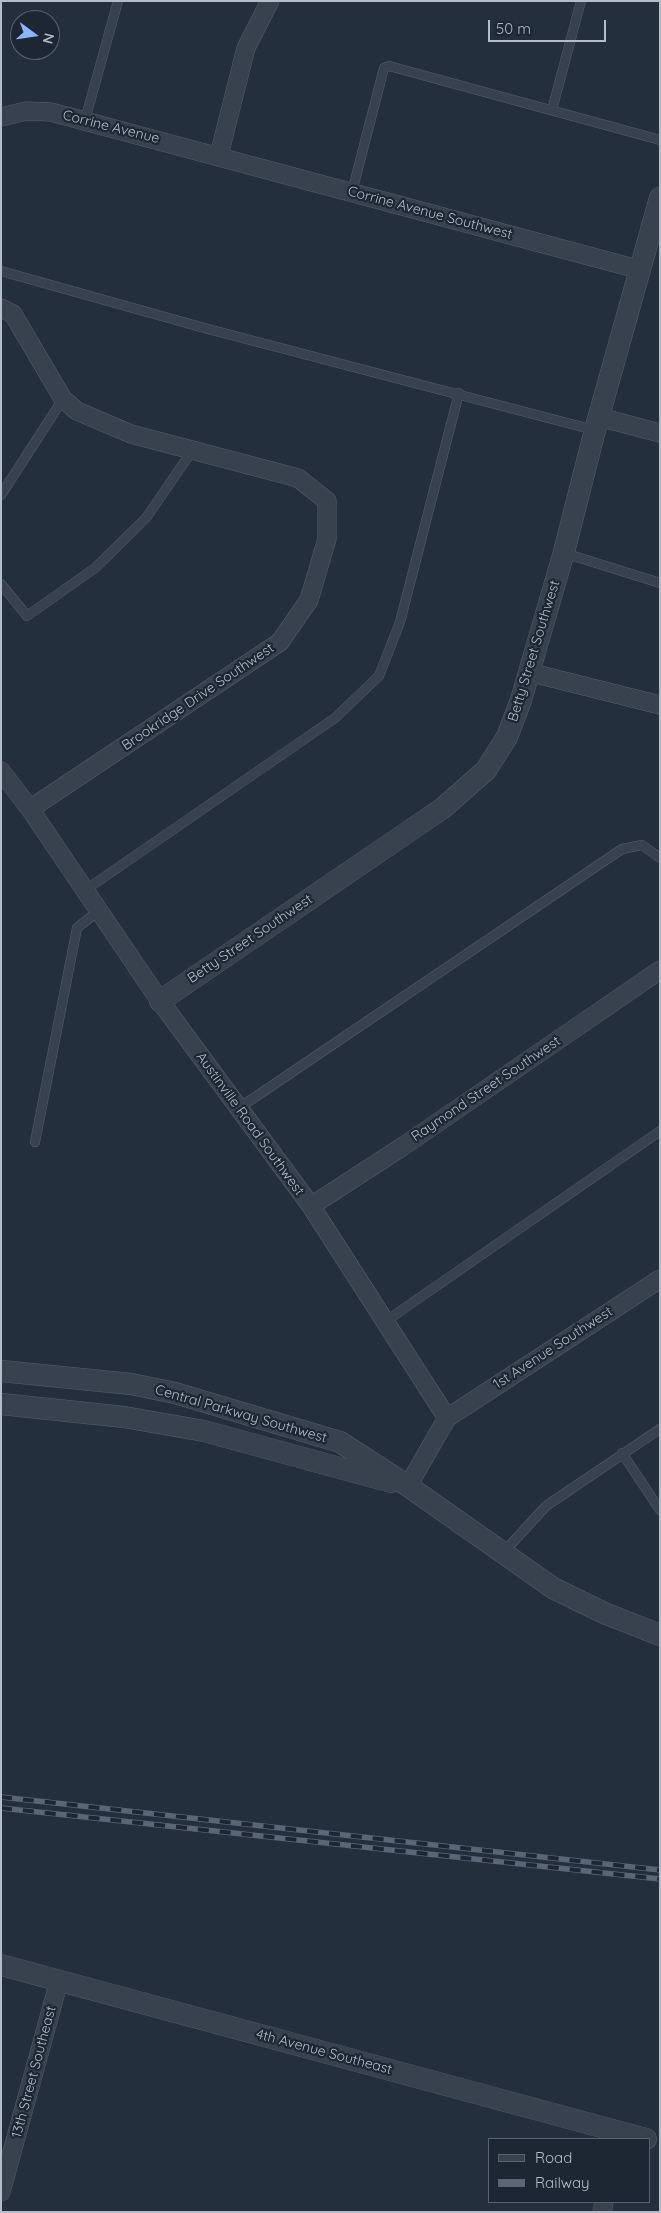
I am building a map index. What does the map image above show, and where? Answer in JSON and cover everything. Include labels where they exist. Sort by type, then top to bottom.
[{"type":"street","points":[[219,155],[246,48],[270,1]]},
{"type":"street","name":"Corrine Avenue","points":[[1,117],[26,111],[51,112],[219,155]]},
{"type":"street","name":"Corrine Avenue Southwest","points":[[219,155],[641,270]]},
{"type":"street","name":"Betty Street Southwest","points":[[160,1001],[443,808],[486,770],[507,737],[564,552],[597,424],[660,198]]},
{"type":"street","name":"Brookridge Drive Southwest","points":[[1,308],[13,314],[63,399],[76,411],[131,434],[298,478],[327,501],[328,539],[309,600],[280,642],[30,809]]},
{"type":"street","points":[[597,424],[660,433]]},
{"type":"street","points":[[528,672],[660,705]]},
{"type":"street","name":"Austinville Road Southwest","points":[[1,771],[30,809],[160,1001],[311,1206],[447,1418]]},
{"type":"street","name":"Raymond Street Southwest","points":[[311,1206],[660,970]]},
{"type":"street","name":"1st Avenue Southwest","points":[[447,1418],[660,1279]]},
{"type":"street","name":"Central Parkway Southwest","points":[[1,1372],[132,1384],[217,1404],[340,1442],[408,1486],[553,1588],[604,1614],[660,1634]]},
{"type":"street","name":"Central Parkway Southwest","points":[[1,1404],[124,1417],[204,1431],[408,1486]]},
{"type":"street","points":[[408,1486],[447,1418]]},
{"type":"street","name":"4th Avenue Southeast","points":[[1,1965],[636,2138]]},
{"type":"street","name":"13th Street Southeast","points":[[1,2192],[59,1981]]},
{"type":"lane","points":[[85,120],[118,1]]},
{"type":"lane","points":[[552,110],[581,1]]},
{"type":"lane","points":[[352,192],[384,68],[389,66],[660,140]]},
{"type":"lane","points":[[1,271],[208,329],[459,393],[597,424]]},
{"type":"lane","points":[[84,891],[335,718],[379,676],[400,622],[459,393]]},
{"type":"lane","points":[[1,495],[63,399]]},
{"type":"lane","points":[[1,584],[27,616],[95,568],[146,518],[192,451]]},
{"type":"lane","points":[[564,552],[660,583]]},
{"type":"lane","points":[[239,1108],[622,849],[642,845],[660,858]]},
{"type":"lane","points":[[35,1142],[77,928],[98,911]]},
{"type":"lane","points":[[386,1321],[660,1131]]},
{"type":"lane","points":[[503,1554],[546,1506],[660,1429]]},
{"type":"lane","points":[[622,1453],[660,1510]]},
{"type":"railway","points":[[1,1797],[660,1870]]},
{"type":"railway","points":[[1,1808],[660,1879]]}]
